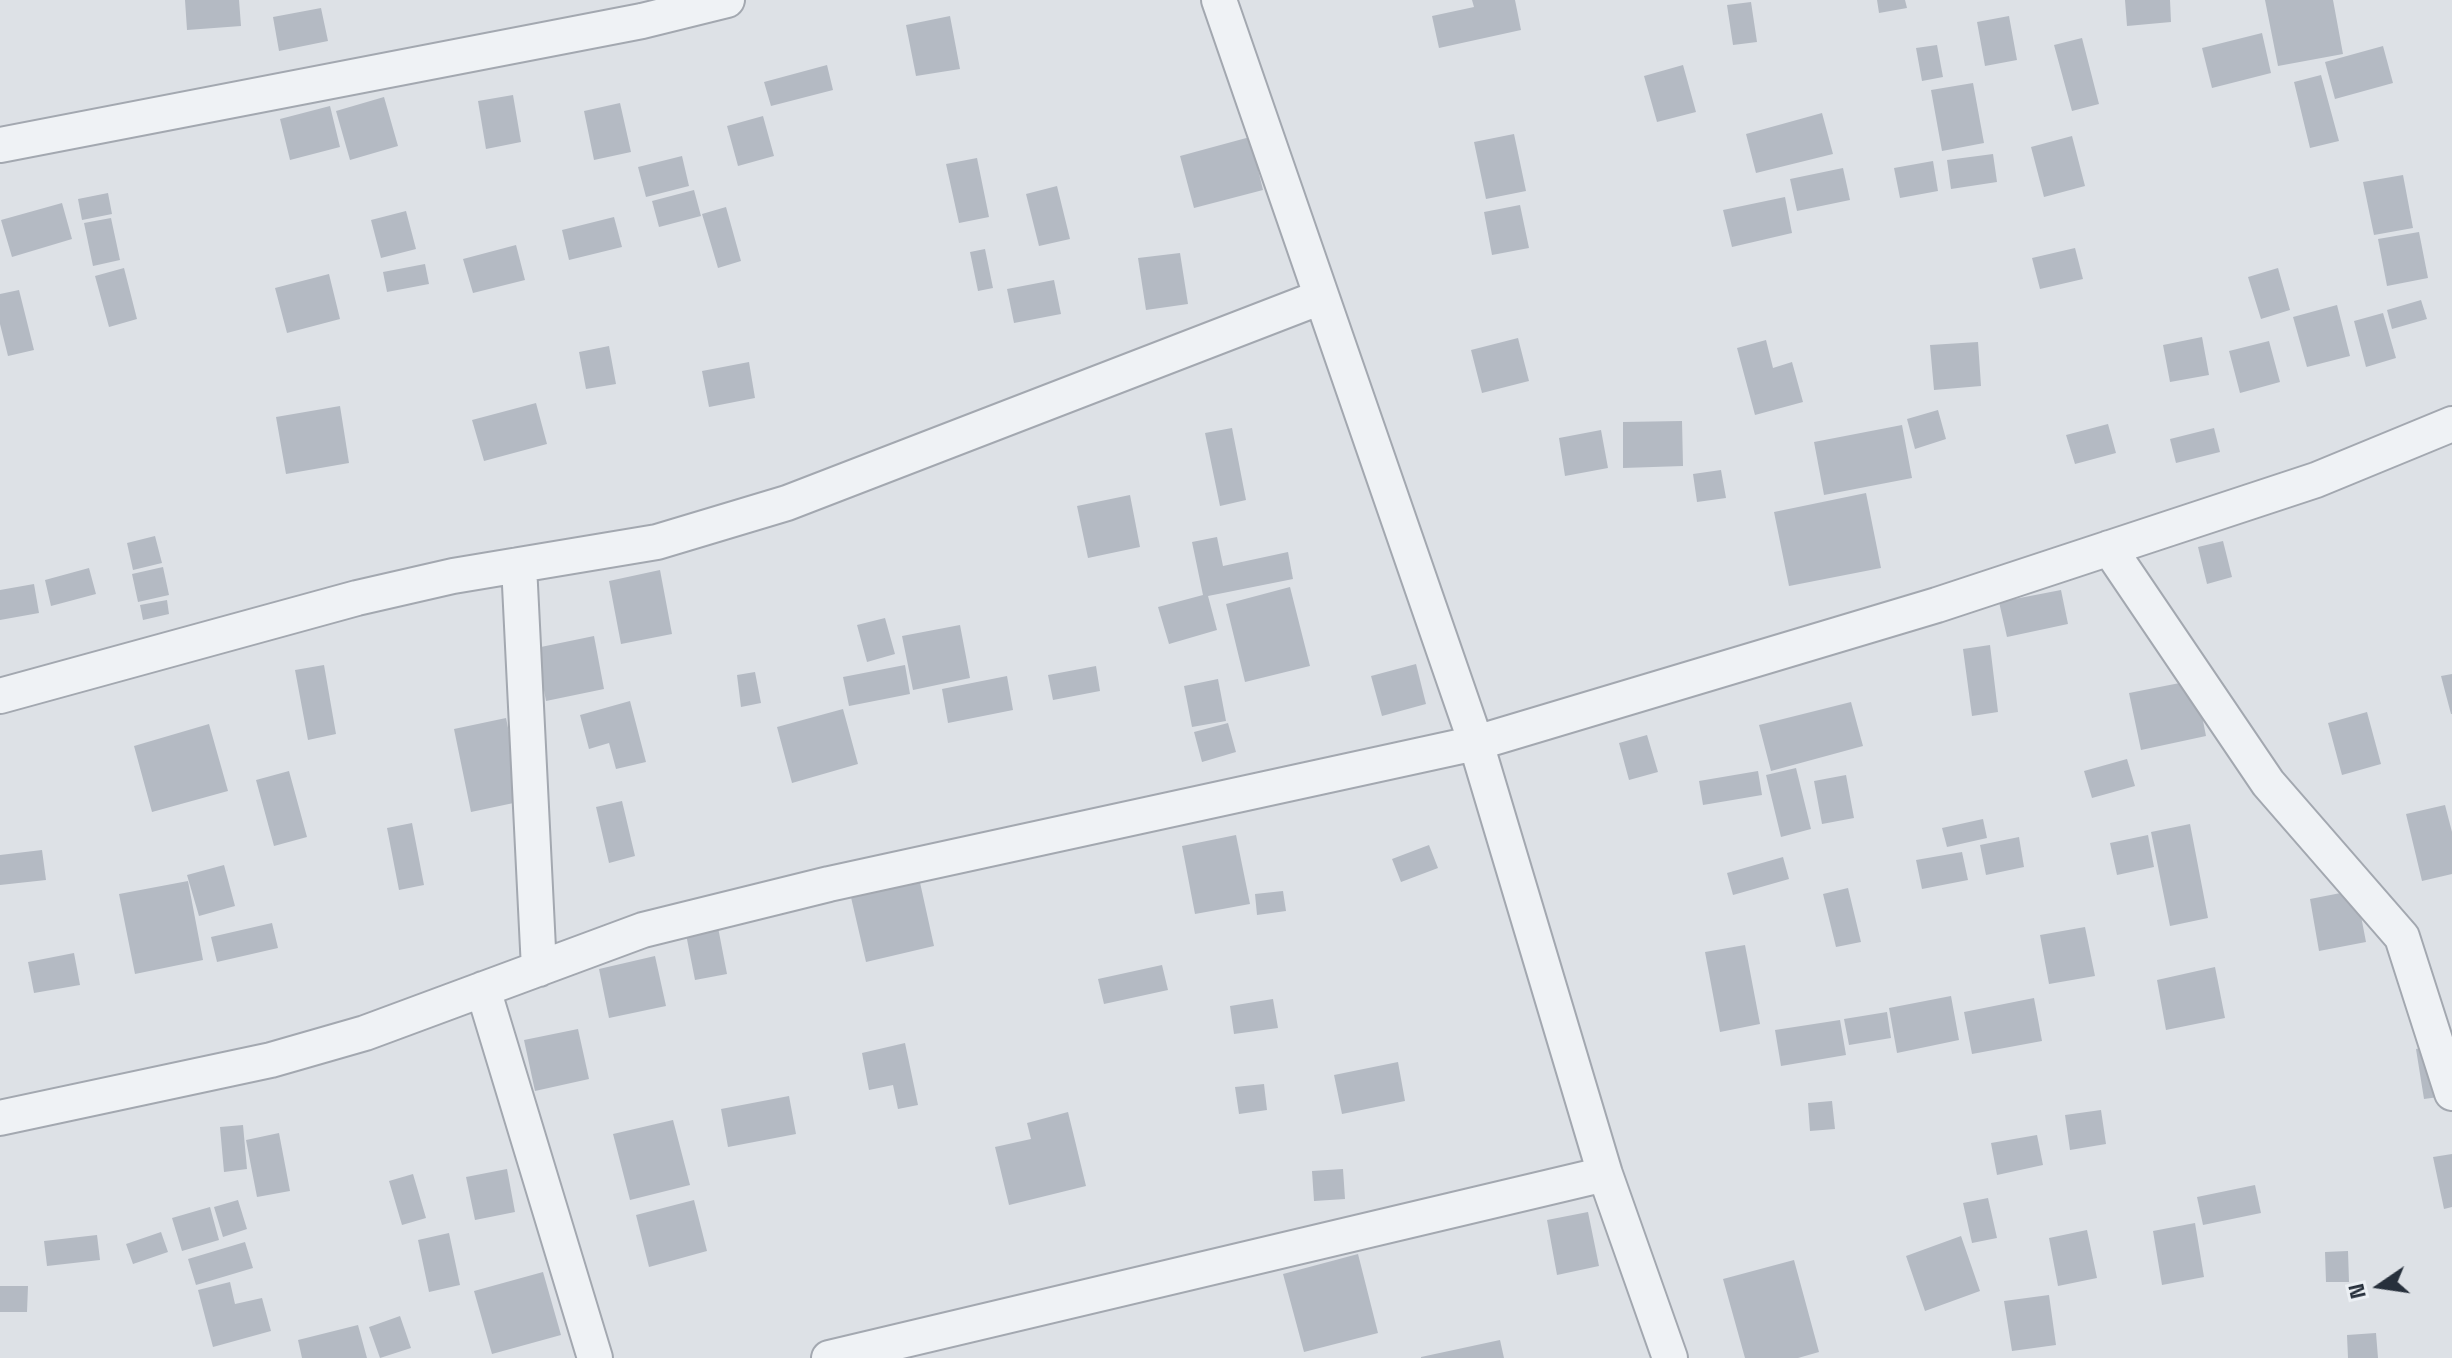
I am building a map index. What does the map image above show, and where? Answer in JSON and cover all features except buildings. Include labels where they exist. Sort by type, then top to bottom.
[{"type":"street","points":[[0,145],[642,21],[727,0]]},
{"type":"street","points":[[1219,0],[1476,743],[1605,1174],[1670,1358]]},
{"type":"street","points":[[0,696],[357,598],[519,565],[657,542],[787,503],[1321,297]]},
{"type":"street","points":[[0,1118],[271,1060],[365,1033],[643,930],[829,884],[1476,743],[1937,605],[2316,480],[2452,424]]},
{"type":"street","points":[[2109,548],[2268,783],[2402,937],[2452,1093]]},
{"type":"street","points":[[519,565],[539,969]]},
{"type":"street","points":[[483,989],[595,1358]]},
{"type":"street","points":[[829,1358],[1605,1174]]}]
